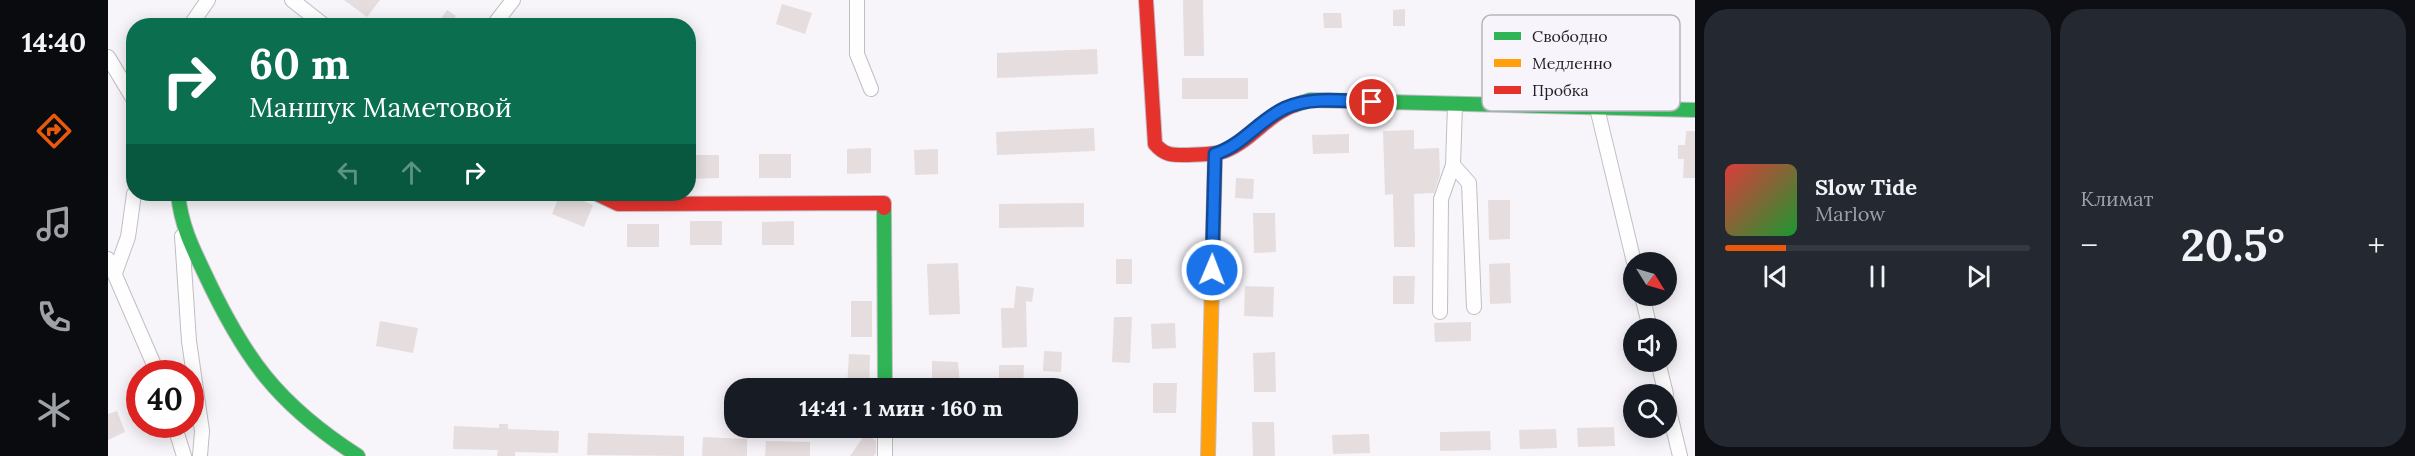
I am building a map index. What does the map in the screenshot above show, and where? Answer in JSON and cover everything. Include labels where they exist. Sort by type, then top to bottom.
[{"type":"street","points":[[196,18],[208,0]]},
{"type":"street","points":[[292,0],[315,18]]},
{"type":"street","points":[[499,18],[513,0]]},
{"type":"street","points":[[857,0],[857,54],[871,89]]},
{"type":"street","points":[[1146,0],[1155,144],[1162,152],[1215,154],[1228,150],[1283,108],[1310,100],[1482,106]]},
{"type":"street","points":[[108,57],[126,87]]},
{"type":"street","points":[[1440,312],[1440,199],[1453,165],[1455,105]]},
{"type":"street","points":[[1598,111],[1632,252]]},
{"type":"street","points":[[1680,111],[1695,111]]},
{"type":"street","points":[[1208,456],[1215,154]]},
{"type":"street","points":[[1453,165],[1469,183],[1474,307]]},
{"type":"street","points":[[115,273],[128,237],[133,201]]},
{"type":"street","points":[[173,201],[224,315],[248,359],[284,403],[334,442],[358,456]]},
{"type":"street","points":[[179,201],[189,341],[202,431],[200,456]]},
{"type":"street","points":[[612,201],[618,204],[884,203],[885,378]]},
{"type":"street","points":[[108,259],[152,360]]},
{"type":"street","points":[[178,438],[184,456]]},
{"type":"street","points":[[885,438],[885,456]]},
{"type":"street","points":[[1676,438],[1680,456]]},
{"type":"building","points":[[344,0],[380,0],[367,17]]},
{"type":"building","points":[[1183,0],[1203,0],[1204,56],[1184,56]]},
{"type":"building","points":[[782,4],[812,13],[805,34],[776,24]]},
{"type":"building","points":[[1405,9],[1405,26],[1393,26],[1393,10]]},
{"type":"building","points":[[447,10],[456,16],[455,18],[442,18]]},
{"type":"building","points":[[1323,13],[1341,13],[1342,28],[1324,28]]},
{"type":"building","points":[[1097,49],[1098,74],[997,78],[997,53]]},
{"type":"building","points":[[1182,78],[1248,78],[1248,99],[1182,99]]},
{"type":"building","points":[[1094,128],[1095,151],[997,155],[996,132]]},
{"type":"building","points":[[1414,130],[1414,149],[1439,148],[1440,175],[1434,193],[1414,194],[1415,247],[1394,247],[1393,194],[1385,195],[1383,131]]},
{"type":"building","points":[[1686,131],[1695,131],[1695,178],[1683,178],[1684,159],[1678,159],[1678,145],[1685,145]]},
{"type":"building","points":[[1349,134],[1349,153],[1313,154],[1312,135]]},
{"type":"building","points":[[871,148],[871,173],[847,174],[847,149]]},
{"type":"building","points":[[938,149],[938,174],[915,175],[914,150]]},
{"type":"building","points":[[759,154],[791,154],[791,178],[759,178]]},
{"type":"building","points":[[696,155],[719,155],[719,178],[696,179]]},
{"type":"building","points":[[1236,178],[1254,179],[1253,199],[1235,198]]},
{"type":"building","points":[[1488,200],[1510,200],[1510,239],[1489,240]]},
{"type":"building","points":[[557,201],[583,201],[593,205],[584,227],[552,214]]},
{"type":"building","points":[[1084,203],[1084,227],[999,228],[999,204]]},
{"type":"building","points":[[1253,213],[1275,213],[1276,252],[1254,253]]},
{"type":"building","points":[[690,221],[722,221],[722,245],[690,245]]},
{"type":"building","points":[[794,221],[794,245],[762,245],[762,222]]},
{"type":"building","points":[[627,224],[659,224],[659,247],[627,247]]},
{"type":"building","points":[[1116,259],[1132,259],[1132,284],[1116,284]]},
{"type":"building","points":[[958,263],[960,314],[929,315],[927,264]]},
{"type":"building","points":[[1510,263],[1511,303],[1490,304],[1489,264]]},
{"type":"building","points":[[1393,276],[1415,276],[1414,304],[1393,304]]},
{"type":"building","points":[[1016,286],[1034,288],[1032,302],[1026,301],[1027,347],[1002,348],[1001,308],[1014,308]]},
{"type":"building","points":[[1245,286],[1274,287],[1273,317],[1244,316]]},
{"type":"building","points":[[851,301],[872,301],[872,337],[851,337]]},
{"type":"building","points":[[1114,317],[1132,317],[1130,363],[1112,362]]},
{"type":"building","points":[[380,321],[418,328],[413,353],[376,346]]},
{"type":"building","points":[[1471,322],[1471,341],[1435,342],[1434,323]]},
{"type":"building","points":[[1175,323],[1176,348],[1152,349],[1151,324]]},
{"type":"building","points":[[1044,351],[1062,352],[1061,372],[1043,371]]},
{"type":"building","points":[[1275,352],[1276,392],[1254,392],[1253,353]]},
{"type":"building","points":[[849,354],[870,355],[869,378],[848,378]]},
{"type":"building","points":[[932,361],[958,362],[959,378],[932,378]]},
{"type":"building","points":[[999,365],[1024,365],[1023,378],[999,378]]},
{"type":"building","points":[[1153,383],[1177,383],[1176,413],[1153,413]]},
{"type":"building","points":[[117,411],[125,432],[108,440],[108,414]]},
{"type":"building","points":[[1252,422],[1274,422],[1275,456],[1253,456]]},
{"type":"building","points":[[499,424],[508,424],[508,429],[559,431],[558,453],[515,452],[515,456],[497,456],[498,450],[453,449],[454,426],[499,428]]},
{"type":"building","points":[[1614,427],[1615,446],[1578,447],[1577,428]]},
{"type":"building","points":[[1556,429],[1557,448],[1520,449],[1519,430]]},
{"type":"building","points":[[1490,431],[1491,450],[1440,451],[1440,432]]},
{"type":"building","points":[[588,433],[684,436],[684,456],[587,455]]},
{"type":"building","points":[[1369,434],[1370,453],[1333,454],[1332,435]]},
{"type":"building","points":[[703,437],[747,439],[747,456],[702,456]]},
{"type":"building","points":[[863,438],[872,438],[876,441],[874,456],[850,456]]},
{"type":"building","points":[[766,441],[810,442],[810,456],[765,456]]},
{"type":"traffic: fast","points":[[1295,105],[1310,100],[1482,104]]},
{"type":"traffic: fast","points":[[1680,110],[1695,110]]},
{"type":"traffic: fast","points":[[179,201],[184,225],[195,253],[219,302],[249,354],[284,398],[330,437],[358,456]]},
{"type":"traffic: fast","points":[[884,208],[885,378]]},
{"type":"traffic: slow","points":[[1208,456],[1215,154]]},
{"type":"traffic: jam","points":[[1146,0],[1155,144],[1162,151],[1183,155],[1225,151],[1243,141],[1285,109],[1295,105]]},
{"type":"traffic: jam","points":[[612,201],[618,204],[884,203],[884,208]]},
{"type":"route","points":[[1212,270],[1215,154],[1228,150],[1283,108],[1310,100],[1372,102]]}]
